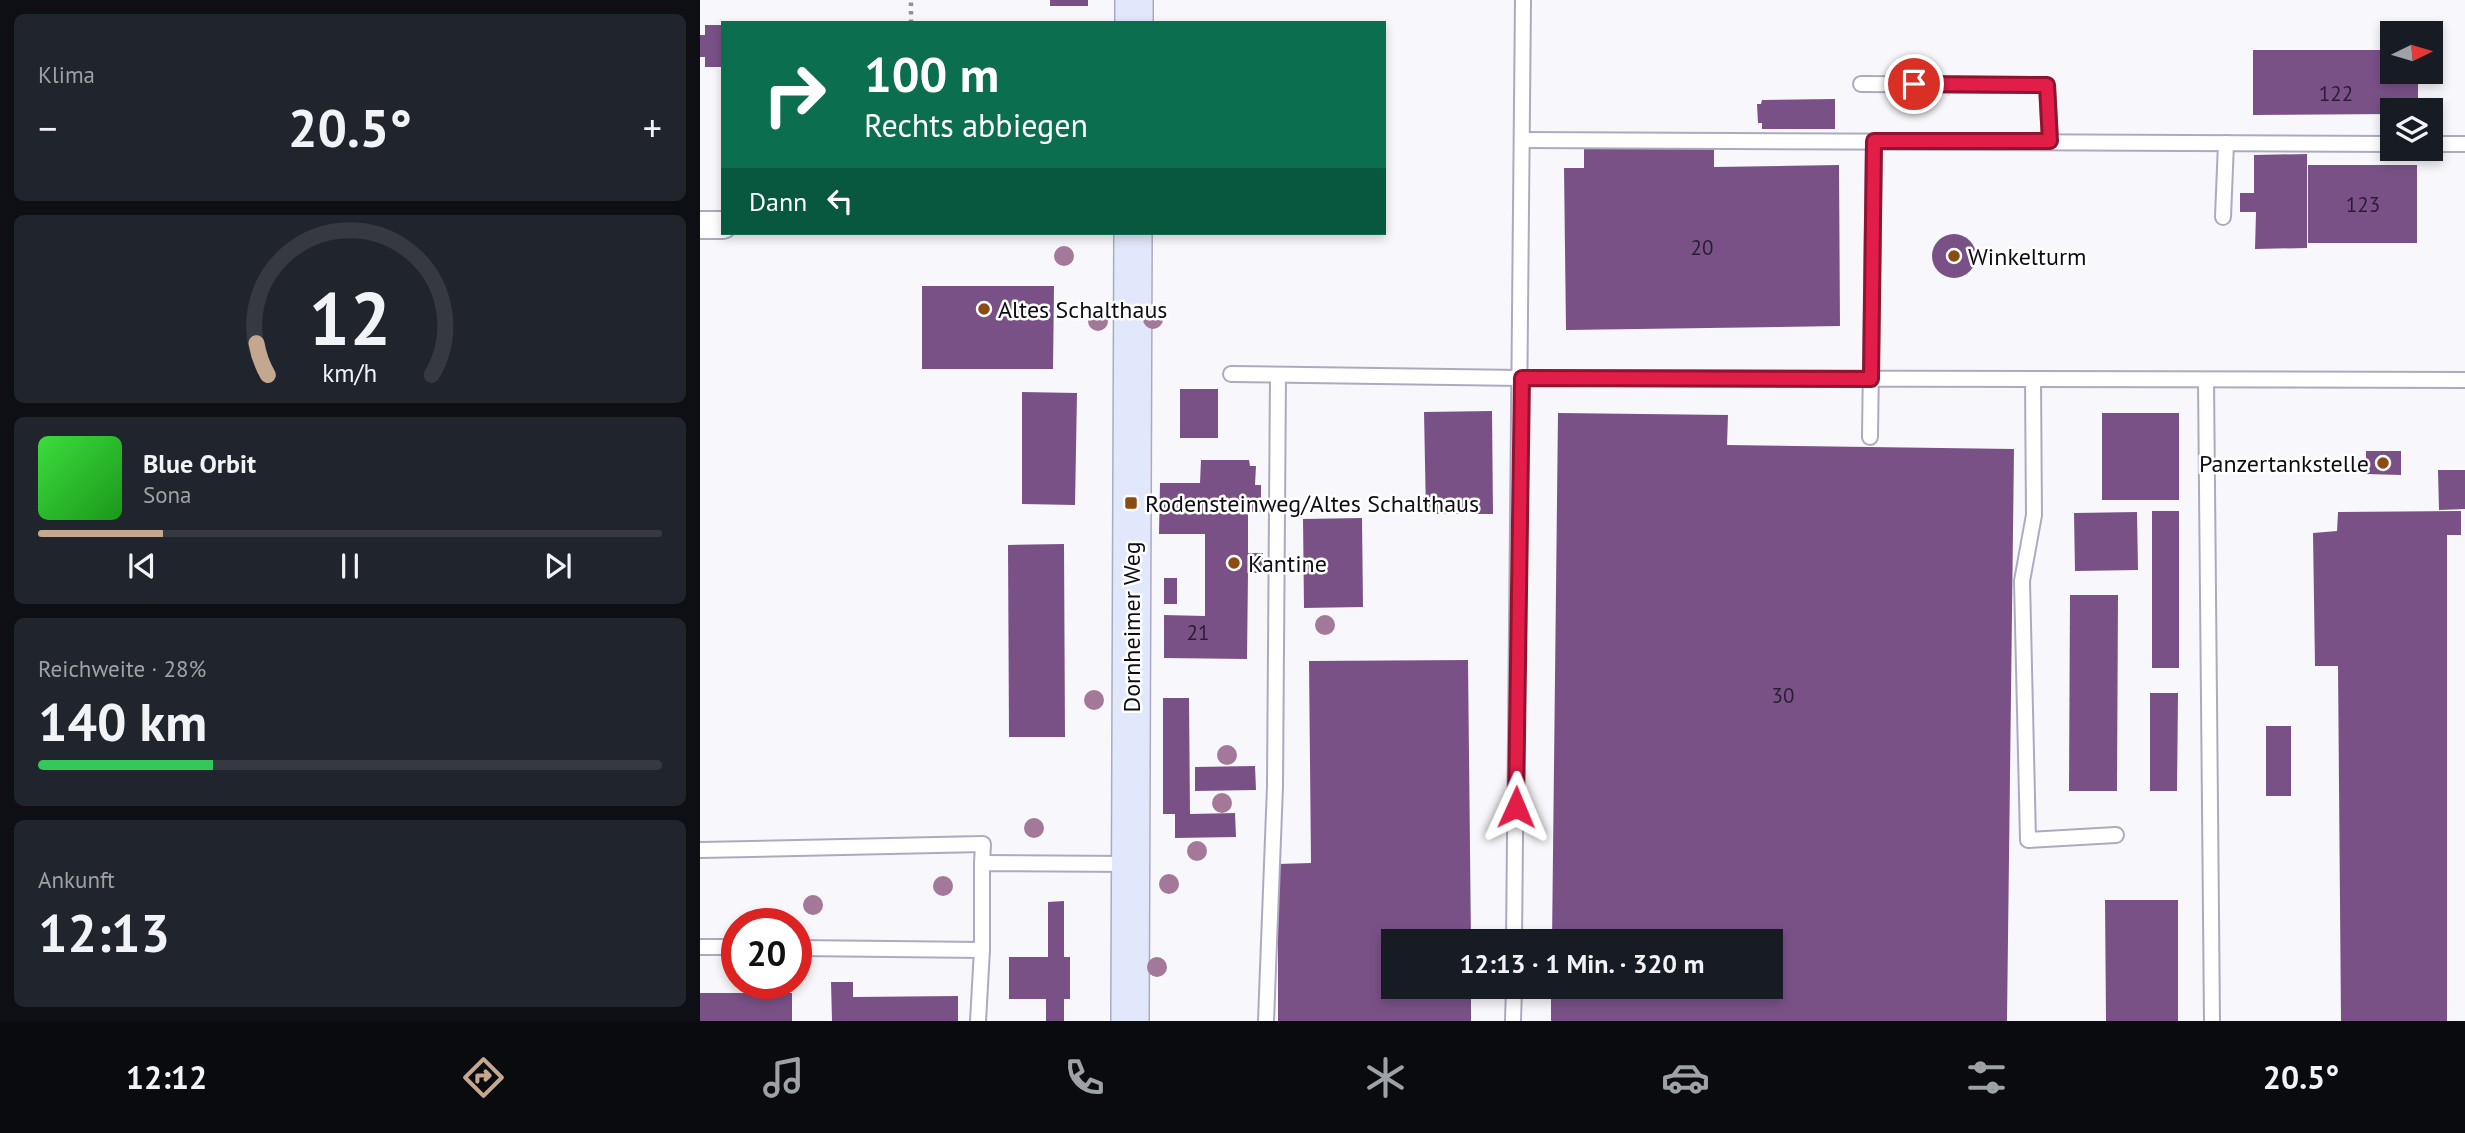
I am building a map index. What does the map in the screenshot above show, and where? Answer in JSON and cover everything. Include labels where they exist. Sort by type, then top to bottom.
[{"type":"main road","points":[[1134,0],[1134,21]]},
{"type":"main road","name":"Dornheimer Weg","points":[[1130,1021],[1133,235]]},
{"type":"street","points":[[700,225],[721,225]]},
{"type":"lane","points":[[1514,929],[1522,378],[1523,0]]},
{"type":"lane","points":[[1861,84],[2047,85],[2050,141]]},
{"type":"lane","points":[[1522,140],[2380,144]]},
{"type":"lane","points":[[1870,437],[1874,141]]},
{"type":"lane","points":[[2223,216],[2226,143]]},
{"type":"lane","points":[[2443,144],[2465,144]]},
{"type":"lane","points":[[1231,374],[1522,378],[2465,380]]},
{"type":"lane","points":[[1266,1021],[1275,786],[1278,375]]},
{"type":"lane","points":[[2033,379],[2034,515],[2022,581],[2028,841],[2116,835]]},
{"type":"lane","points":[[2206,380],[2212,1021]]},
{"type":"lane","points":[[700,850],[984,844],[978,1021]]},
{"type":"lane","points":[[982,863],[1131,864]]},
{"type":"lane","points":[[700,947],[721,947]]},
{"type":"lane","points":[[812,948],[982,950]]},
{"type":"lane","points":[[1513,1021],[1514,999]]},
{"type":"path","points":[[911,0],[911,21]]},
{"type":"building","points":[[1050,0],[1088,0],[1088,6],[1050,6]]},
{"type":"building","points":[[705,25],[721,25],[721,67],[705,67],[705,57],[700,57],[700,35],[705,35]]},
{"type":"building","points":[[2253,50],[2380,50],[2380,84],[2418,84],[2418,98],[2380,98],[2380,114],[2253,115]]},
{"type":"building","points":[[1835,99],[1835,129],[1762,129],[1762,123],[1758,123],[1757,104],[1761,104],[1762,100]]},
{"type":"building","points":[[1714,147],[1714,167],[1839,165],[1840,326],[1566,330],[1564,168],[1584,168],[1584,148]]},
{"type":"building","points":[[2307,154],[2307,248],[2255,249],[2256,212],[2240,212],[2240,193],[2254,193],[2254,155]]},
{"type":"building","points":[[2308,165],[2417,165],[2417,243],[2308,243]]},
{"type":"building","name":"Winkelturm","points":[[1954,234],[1970,240],[1976,256],[1970,272],[1954,278],[1938,272],[1932,256],[1938,240]]},
{"type":"building","points":[[922,286],[1054,286],[1053,369],[922,369]]},
{"type":"building","points":[[1180,389],[1218,389],[1218,438],[1180,438]]},
{"type":"building","points":[[1022,392],[1077,393],[1075,505],[1022,504]]},
{"type":"building","points":[[1492,411],[1493,514],[1426,514],[1424,412]]},
{"type":"building","points":[[1558,413],[1728,415],[1727,445],[2014,449],[2007,1021],[1551,1021],[1551,999],[1783,999],[1783,929],[1552,929]]},
{"type":"building","points":[[2102,413],[2179,413],[2179,500],[2102,500]]},
{"type":"building","points":[[2366,451],[2401,451],[2401,475],[2366,474]]},
{"type":"building","name":"Kantine","points":[[1201,460],[1249,460],[1250,466],[1256,466],[1255,485],[1261,485],[1261,512],[1248,512],[1248,553],[1263,553],[1263,573],[1248,573],[1247,659],[1164,658],[1164,615],[1205,616],[1205,534],[1159,534],[1160,483],[1200,483]]},
{"type":"building","points":[[2438,470],[2465,470],[2465,509],[2439,510]]},
{"type":"building","points":[[2152,511],[2179,511],[2179,668],[2152,668]]},
{"type":"building","points":[[2461,511],[2461,535],[2447,535],[2447,1021],[2341,1021],[2338,666],[2315,666],[2313,533],[2337,531],[2338,512]]},
{"type":"building","points":[[2137,512],[2138,570],[2075,571],[2074,513]]},
{"type":"building","points":[[1362,518],[1363,607],[1304,608],[1303,519]]},
{"type":"building","points":[[1064,544],[1065,737],[1009,737],[1008,545]]},
{"type":"building","points":[[1164,578],[1177,578],[1177,604],[1164,604]]},
{"type":"building","points":[[2070,595],[2118,595],[2117,791],[2069,791]]},
{"type":"building","points":[[1468,660],[1471,929],[1381,929],[1381,999],[1471,999],[1471,1021],[1278,1021],[1278,864],[1311,863],[1309,661]]},
{"type":"building","points":[[2150,693],[2178,693],[2177,791],[2150,791]]},
{"type":"building","points":[[1163,698],[1189,698],[1190,814],[1235,813],[1236,837],[1175,838],[1175,814],[1163,814]]},
{"type":"building","points":[[2266,726],[2291,726],[2291,796],[2266,796]]},
{"type":"building","points":[[1255,766],[1256,790],[1195,791],[1195,767]]},
{"type":"building","points":[[2105,900],[2178,900],[2178,1021],[2106,1021]]},
{"type":"building","points":[[1064,901],[1064,957],[1070,957],[1070,999],[1064,999],[1064,1021],[1046,1021],[1046,999],[1009,999],[1009,957],[1048,957],[1048,902]]},
{"type":"building","points":[[831,982],[853,982],[853,997],[958,996],[958,1021],[832,1021]]},
{"type":"building","points":[[700,993],[721,993],[721,999],[792,999],[792,1021],[700,1021]]},
{"type":"place","name":"Winkelturm","points":[[1954,256]]},
{"type":"place","name":"Altes Schalthaus","points":[[984,309]]},
{"type":"place","name":"Panzertankstelle","points":[[2383,463]]},
{"type":"place","name":"Rodensteinweg/Altes Schalthaus","points":[[1131,503]]},
{"type":"place","name":"Kantine","points":[[1234,563]]},
{"type":"route","points":[[1516,807],[1522,378],[1871,379],[1874,141],[2050,141],[2047,85],[1914,84]]}]
